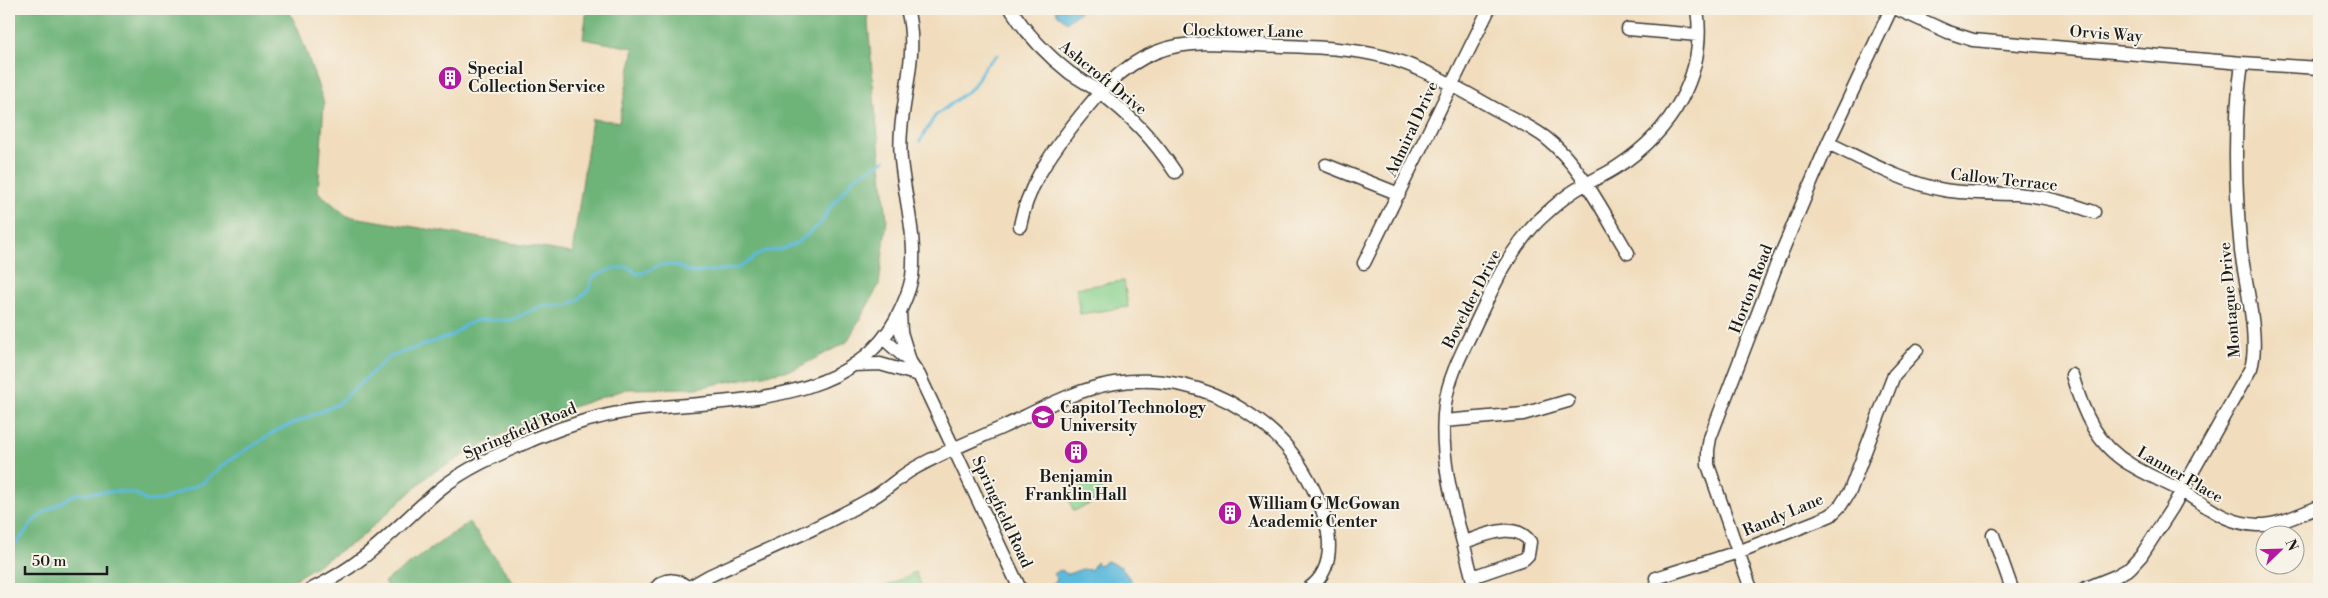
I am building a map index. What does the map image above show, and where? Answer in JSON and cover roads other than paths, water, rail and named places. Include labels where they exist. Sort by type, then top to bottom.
[{"type":"street","name":"Springfield Road","points":[[312,589],[341,574],[372,552],[452,480],[484,462],[540,437],[581,422],[621,413],[719,402],[807,388],[829,379],[853,365],[884,339],[900,312],[910,285],[914,254],[900,144],[912,53],[907,9]]},
{"type":"street","name":"Ashcroft Drive","points":[[1011,9],[1020,24],[1047,53],[1070,72],[1100,92],[1147,135],[1175,172]]},
{"type":"street","name":"Admiral Drive","points":[[1364,263],[1399,194],[1450,84],[1489,9]]},
{"type":"street","name":"Bovelder Drive","points":[[1473,583],[1445,460],[1443,441],[1446,403],[1461,354],[1505,265],[1538,222],[1570,194],[1634,155],[1670,119],[1691,82],[1698,35],[1697,9]]},
{"type":"street","name":"Horton Road","points":[[1751,589],[1708,466],[1710,438],[1778,262],[1828,143],[1892,9]]},
{"type":"street","name":"Orvis Way","points":[[1897,9],[1948,32],[1973,40],[2242,64],[2319,68]]},
{"type":"street","points":[[1628,30],[1698,35]]},
{"type":"street","name":"Clocktower Lane","points":[[1020,226],[1024,208],[1043,166],[1113,78],[1136,62],[1177,45],[1244,44],[1364,52],[1411,66],[1450,84],[1546,138],[1566,158],[1585,184],[1628,253]]},
{"type":"street","name":"Montague Drive","points":[[2084,589],[2130,568],[2141,556],[2172,508],[2246,380],[2254,359],[2241,250],[2236,174],[2238,88],[2242,64]]},
{"type":"street","name":"Callow Terrace","points":[[1828,143],[1883,168],[1941,190],[1967,194],[2017,194],[2049,198],[2094,212]]},
{"type":"street","points":[[1326,165],[1399,194]]},
{"type":"street","points":[[900,312],[901,332],[911,363]]},
{"type":"street","name":"Springfield Road","points":[[884,339],[911,363],[919,375],[1020,589]]},
{"type":"street","name":"Randy Lane","points":[[1656,578],[1738,552],[1831,515],[1850,491],[1894,375],[1917,350]]},
{"type":"street","points":[[853,365],[880,364],[919,375]]},
{"type":"street","name":"Lanner Place","points":[[2072,375],[2086,415],[2101,441],[2128,464],[2181,491],[2218,516],[2247,524],[2260,525],[2277,522],[2319,506]]},
{"type":"street","name":"Springfield Road","points":[[954,449],[1074,394],[1115,383],[1164,382],[1210,394],[1242,409],[1266,426],[1287,447],[1306,476],[1325,520],[1329,552],[1324,574],[1319,581],[1308,589]]},
{"type":"street","points":[[1444,421],[1523,414],[1568,401]]},
{"type":"street","points":[[655,589],[663,582],[670,580],[683,583],[689,589],[709,576],[860,505],[914,468],[954,449]]},
{"type":"street","points":[[1464,542],[1515,530],[1525,535],[1530,542],[1528,555],[1524,559],[1473,583]]},
{"type":"street","points":[[1993,535],[2012,589]]},
{"type":"water","points":[[1055,9],[1083,9],[1067,22],[1058,15]]},
{"type":"water","points":[[1107,561],[1121,567],[1132,582],[1129,589],[1049,589],[1057,579],[1053,574],[1060,570],[1068,574],[1082,569],[1091,570],[1096,562],[1099,565]]},
{"type":"waterway","points":[[920,141],[935,116],[973,87],[985,66],[997,55]]},
{"type":"waterway","points":[[9,547],[17,543],[32,523],[43,513],[75,494],[118,491],[136,494],[146,501],[162,500],[202,483],[230,460],[278,430],[338,404],[389,357],[453,335],[465,325],[478,320],[511,320],[541,306],[568,305],[579,299],[589,289],[593,277],[611,269],[629,267],[637,274],[646,272],[659,265],[674,265],[693,273],[739,268],[762,252],[782,249],[797,243],[821,223],[829,209],[855,177],[885,160]]},
{"type":"place","name":"Special Collection Service","points":[[450,78]]},
{"type":"place","name":"Capitol Technology University","points":[[1043,417]]},
{"type":"place","name":"Benjamin Franklin Hall","points":[[1076,452]]},
{"type":"place","name":"William G McGowan Academic Center","points":[[1230,513]]}]
